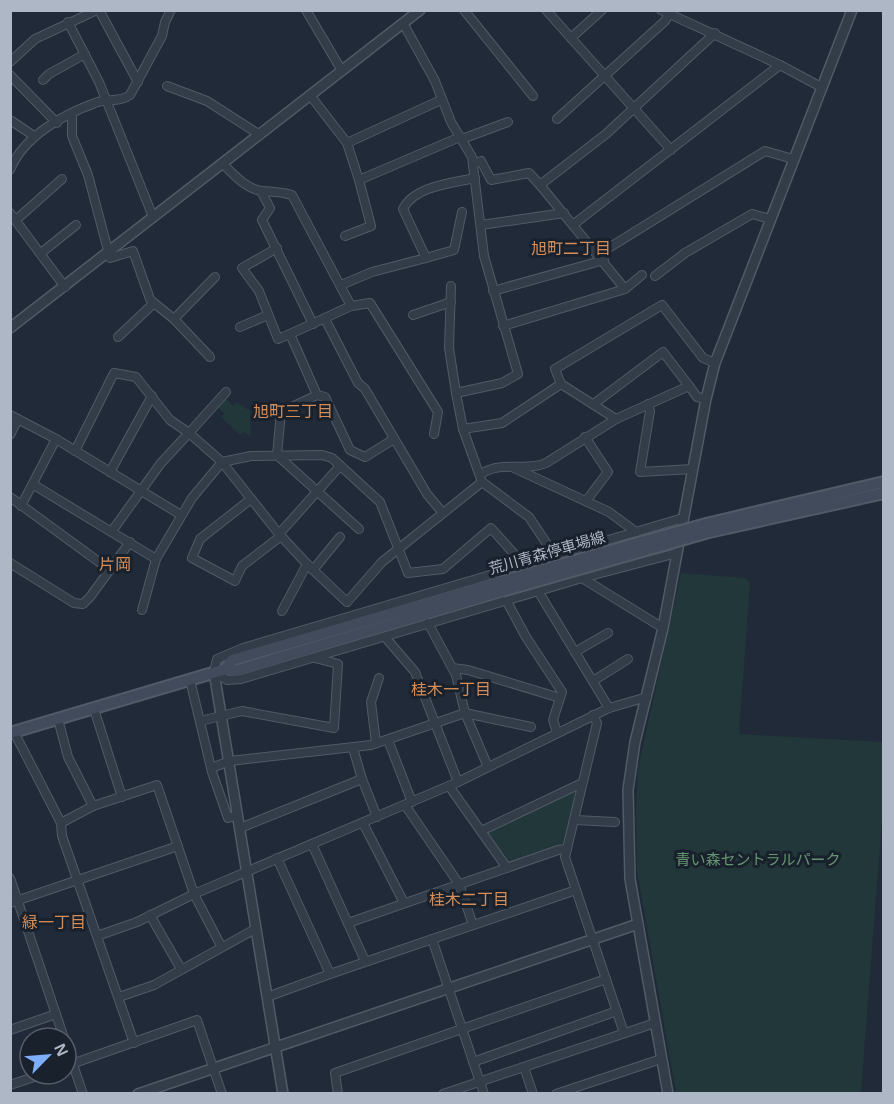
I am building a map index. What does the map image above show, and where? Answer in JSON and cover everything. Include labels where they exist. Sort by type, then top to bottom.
[{"type":"main road","name":"荒川青森停車場線","points":[[503,591],[706,524],[884,482]]},
{"type":"main road","name":"荒川青森停車場線","points":[[12,732],[214,672],[226,669],[235,671],[709,532],[884,493]]},
{"type":"street","points":[[10,62],[35,39],[98,10],[138,82]]},
{"type":"street","points":[[10,170],[18,152],[34,136],[72,114],[106,100],[123,100],[130,95],[162,36],[171,10]]},
{"type":"street","points":[[306,10],[342,70]]},
{"type":"street","points":[[10,328],[420,10]]},
{"type":"street","points":[[464,10],[533,96]]},
{"type":"street","points":[[546,10],[671,150]]},
{"type":"street","points":[[571,38],[602,10]]},
{"type":"street","points":[[661,10],[780,64],[821,87]]},
{"type":"street","points":[[668,1094],[629,861],[628,790],[635,742],[663,628],[706,399],[715,363],[852,10]]},
{"type":"street","points":[[557,119],[665,21],[669,14]]},
{"type":"street","points":[[68,22],[106,100],[153,217]]},
{"type":"street","points":[[403,23],[435,81],[441,100],[474,164],[484,256],[518,374],[502,383],[456,393]]},
{"type":"street","points":[[540,185],[634,109],[715,33]]},
{"type":"street","points":[[43,80],[49,74],[85,54]]},
{"type":"street","points":[[574,224],[780,64]]},
{"type":"street","points":[[10,75],[57,123]]},
{"type":"street","points":[[168,86],[207,101],[260,135]]},
{"type":"street","points":[[310,95],[347,143],[371,226],[345,236]]},
{"type":"street","points":[[347,143],[441,100]]},
{"type":"street","points":[[72,114],[72,136],[88,175],[105,232],[107,254],[110,258],[134,252],[150,299],[174,319],[210,357]]},
{"type":"street","points":[[10,120],[34,136]]},
{"type":"street","points":[[358,180],[461,138],[508,122]]},
{"type":"street","points":[[493,291],[601,257],[765,151],[793,159]]},
{"type":"street","points":[[474,164],[481,161],[491,180],[529,173],[574,224],[625,289]]},
{"type":"street","points":[[223,164],[240,181],[261,191],[278,191],[292,195],[351,306]]},
{"type":"street","points":[[426,258],[403,209],[407,201],[430,189],[475,178]]},
{"type":"street","points":[[17,219],[62,179]]},
{"type":"street","points":[[261,191],[270,208],[262,220],[314,324]]},
{"type":"street","points":[[341,285],[372,272],[454,250],[462,212]]},
{"type":"street","points":[[10,213],[17,219],[64,286]]},
{"type":"street","points":[[481,225],[564,213]]},
{"type":"street","points":[[655,276],[686,253],[752,214],[770,219]]},
{"type":"street","points":[[41,253],[76,225]]},
{"type":"street","points":[[277,248],[242,268],[254,280],[278,339],[351,306],[370,303],[438,412],[434,434]]},
{"type":"street","points":[[503,326],[625,289],[642,275]]},
{"type":"street","points":[[174,319],[215,277]]},
{"type":"street","points":[[451,286],[449,348],[463,429],[470,452],[481,478],[529,517],[555,556]]},
{"type":"street","points":[[413,315],[451,302]]},
{"type":"street","points":[[118,337],[154,303]]},
{"type":"street","points":[[616,419],[595,403],[561,384],[555,369],[662,305],[704,358],[715,363]]},
{"type":"street","points":[[240,327],[268,315]]},
{"type":"street","points":[[325,319],[358,383],[427,494],[442,512]]},
{"type":"street","points":[[290,334],[317,395]]},
{"type":"street","points":[[595,403],[663,352],[697,397],[706,399]]},
{"type":"street","points":[[75,451],[114,373],[136,377],[170,420],[189,433],[222,462],[280,535],[347,602],[382,562],[481,478],[508,465],[540,465],[616,419],[689,386]]},
{"type":"street","points":[[463,429],[501,423],[561,384]]},
{"type":"street","points":[[112,531],[140,490],[226,392]]},
{"type":"street","points":[[277,455],[280,412],[317,395],[325,397],[350,450],[365,457],[394,439]]},
{"type":"street","points":[[110,472],[152,396]]},
{"type":"street","points":[[648,404],[650,411],[640,472],[693,469]]},
{"type":"street","points":[[10,435],[14,417],[56,439],[181,515]]},
{"type":"street","points":[[585,436],[608,471],[586,501]]},
{"type":"street","points":[[21,506],[56,439]]},
{"type":"street","points":[[277,455],[359,529]]},
{"type":"street","points":[[142,610],[156,559],[205,479],[222,462],[277,455],[322,455],[332,459],[380,502],[408,573],[443,569],[491,528],[524,565]]},
{"type":"street","points":[[508,465],[609,512],[636,532]]},
{"type":"street","points":[[251,499],[200,539],[192,558],[235,581],[242,566],[280,535],[340,466]]},
{"type":"street","points":[[34,485],[156,559]]},
{"type":"street","points":[[10,497],[110,570]]},
{"type":"street","points":[[283,1094],[255,929],[223,715],[214,672],[217,659],[243,648],[683,518]]},
{"type":"street","points":[[282,611],[310,567],[340,537]]},
{"type":"street","points":[[10,563],[74,603],[83,604],[130,542]]},
{"type":"street","points":[[214,672],[227,680],[241,679],[428,623],[503,591],[538,591],[677,553]]},
{"type":"street","points":[[582,578],[663,628]]},
{"type":"street","points":[[503,591],[526,637],[562,692],[553,720],[557,732]]},
{"type":"street","points":[[538,591],[609,708]]},
{"type":"street","points":[[428,623],[453,668],[465,713],[488,767]]},
{"type":"street","points":[[575,652],[608,633]]},
{"type":"street","points":[[386,637],[411,665],[458,782]]},
{"type":"street","points":[[200,721],[242,711],[334,728],[338,664],[315,658]]},
{"type":"street","points":[[593,681],[628,659]]},
{"type":"street","points":[[453,668],[468,670],[560,698]]},
{"type":"street","points":[[376,743],[371,702],[380,678]]},
{"type":"street","points":[[190,680],[211,768],[228,818],[238,814]]},
{"type":"street","points":[[97,936],[458,782],[609,708],[647,697]]},
{"type":"street","points":[[94,709],[122,797]]},
{"type":"street","points":[[211,768],[230,761],[353,748],[388,740],[465,713],[531,727]]},
{"type":"street","points":[[593,715],[597,723],[565,858],[624,1033]]},
{"type":"street","points":[[57,719],[68,757],[93,806]]},
{"type":"street","points":[[12,732],[61,824],[62,836],[134,1043]]},
{"type":"street","points":[[388,740],[408,803],[459,884],[473,925]]},
{"type":"street","points":[[353,748],[377,817]]},
{"type":"street","points":[[240,828],[362,779]]},
{"type":"street","points":[[481,831],[582,783]]},
{"type":"street","points":[[61,824],[93,806],[157,785],[194,894],[221,946]]},
{"type":"street","points":[[449,786],[507,868]]},
{"type":"street","points":[[575,820],[615,822]]},
{"type":"street","points":[[363,823],[404,903]]},
{"type":"street","points":[[312,844],[365,961]]},
{"type":"street","points":[[14,901],[178,846]]},
{"type":"street","points":[[348,923],[558,850],[567,849]]},
{"type":"street","points":[[277,858],[330,974]]},
{"type":"street","points":[[10,878],[14,901],[60,1026]]},
{"type":"street","points":[[267,997],[365,961],[576,890]]},
{"type":"street","points":[[150,915],[181,969]]},
{"type":"street","points":[[138,1094],[638,924]]},
{"type":"street","points":[[119,997],[154,985],[255,929]]},
{"type":"street","points":[[432,939],[484,1094]]},
{"type":"street","points":[[338,1094],[335,1073],[606,979]]},
{"type":"street","points":[[474,1062],[617,1011]]},
{"type":"street","points":[[10,1030],[56,1014]]},
{"type":"street","points":[[78,1062],[197,1020],[222,1094]]},
{"type":"street","points":[[443,1094],[655,1023]]},
{"type":"street","points":[[556,1094],[661,1059]]},
{"type":"street","points":[[524,1067],[533,1094]]},
{"type":"green space","points":[[226,399],[233,406],[237,402],[250,411],[251,437],[243,431],[240,435],[221,417],[225,414],[218,407]]},
{"type":"green space","name":"青い森セントラルパーク","points":[[681,573],[746,578],[750,584],[739,734],[883,742],[883,807],[861,1093],[676,1093],[637,870],[636,812],[638,768]]},
{"type":"green space","points":[[573,791],[576,794],[563,844],[510,863],[486,833],[487,831]]},
{"type":"district","name":"旭町二丁目","points":[[571,248]]},
{"type":"district","name":"旭町三丁目","points":[[293,411]]},
{"type":"district","name":"片岡","points":[[115,564]]},
{"type":"district","name":"桂木一丁目","points":[[451,689]]},
{"type":"district","name":"桂木二丁目","points":[[469,899]]},
{"type":"district","name":"緑一丁目","points":[[54,922]]}]
